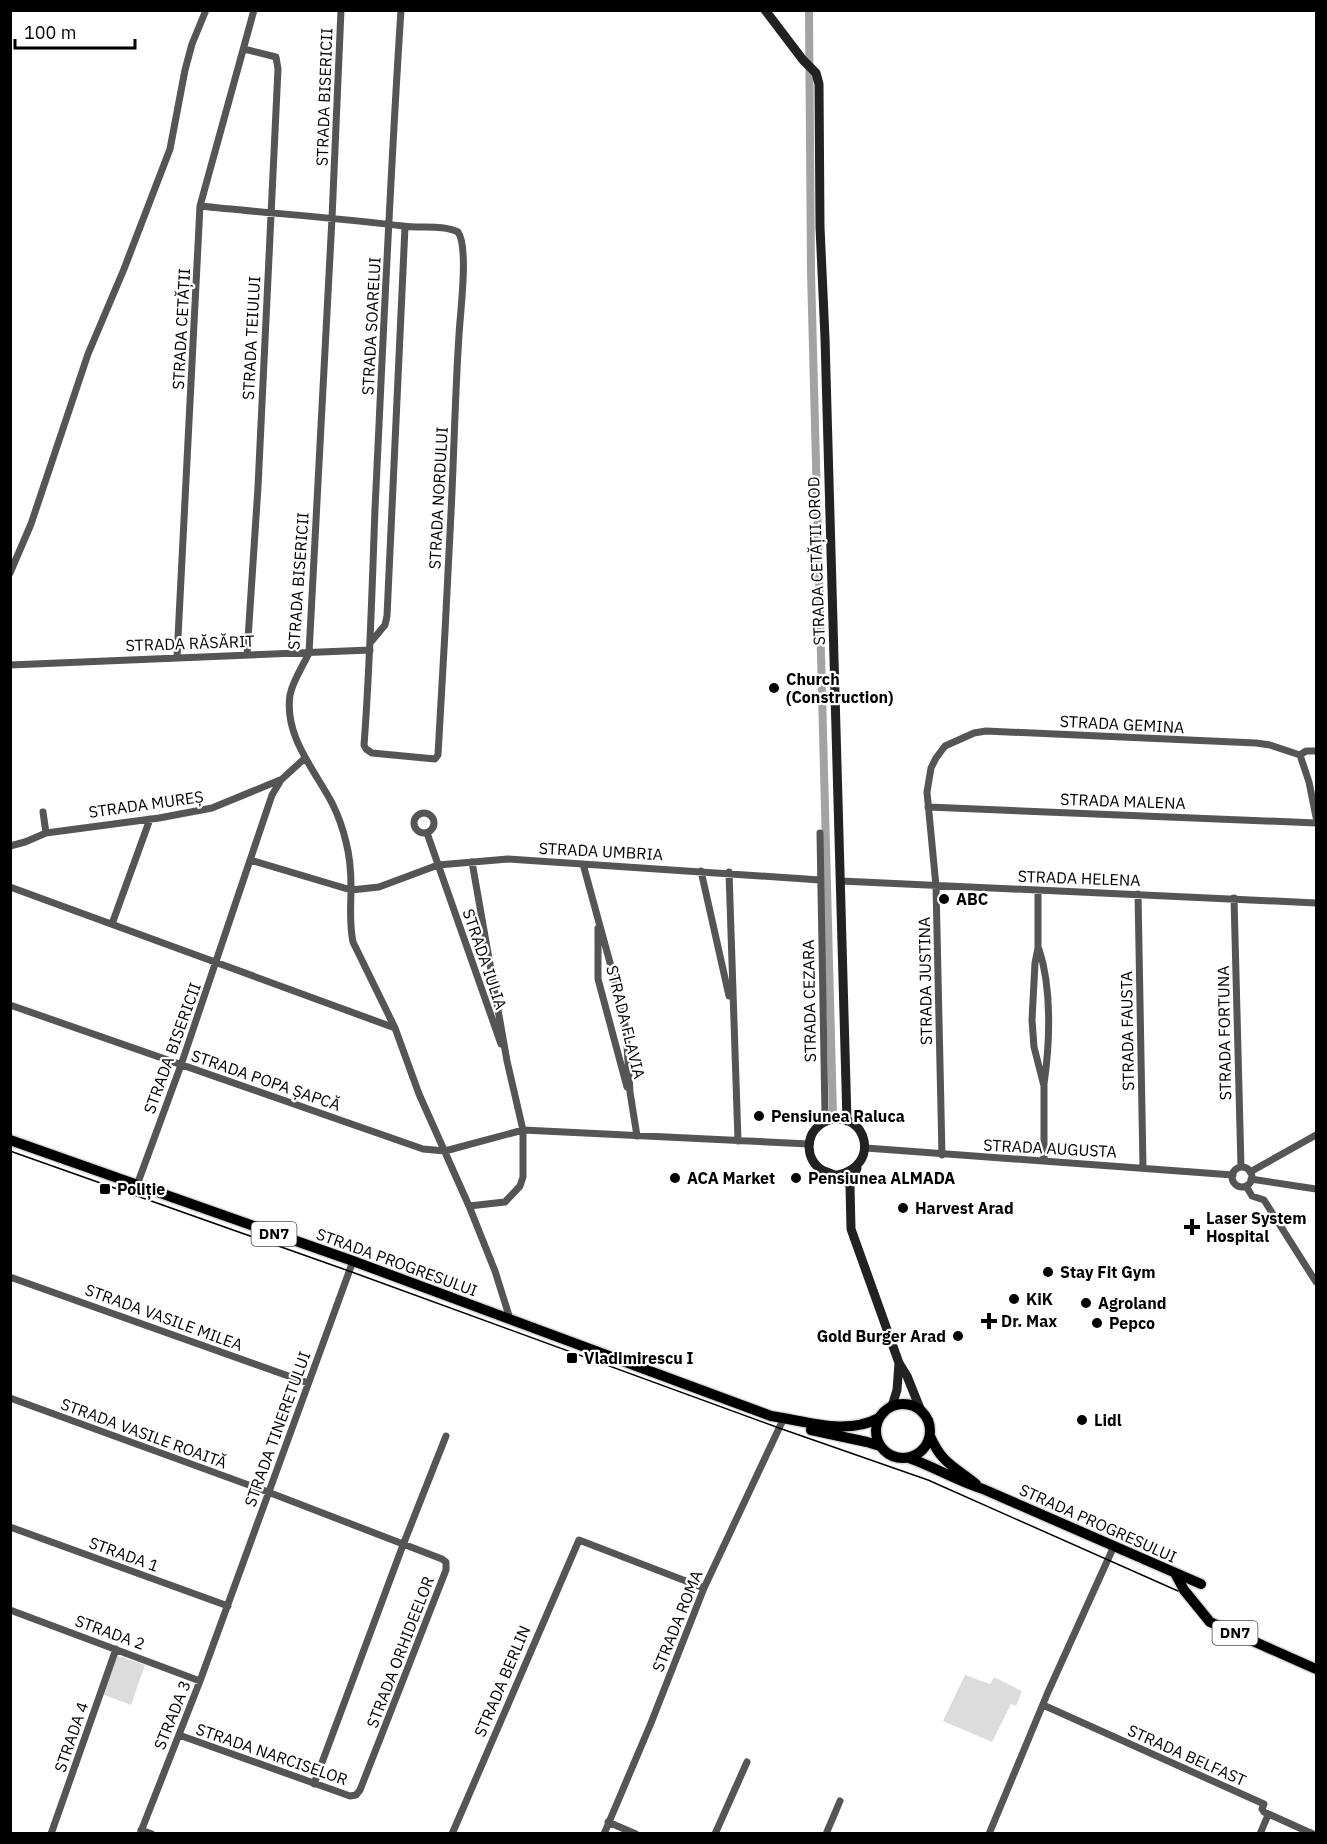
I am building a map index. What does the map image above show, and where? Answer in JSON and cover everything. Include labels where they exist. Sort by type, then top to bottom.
[{"type":"main road","name":"STRADA PROGRESULUI","points":[[10,1140],[353,1261],[782,1422],[880,1446]]},
{"type":"main road","points":[[892,1407],[908,1404],[921,1411]]},
{"type":"main road","name":"DN7","points":[[879,1418],[883,1412],[892,1407]]},
{"type":"main road","name":"DN7","points":[[921,1411],[929,1422],[930,1436]]},
{"type":"main road","name":"STRADA PROGRESULUI","points":[[771,1416],[826,1426],[852,1427],[869,1424],[879,1418]]},
{"type":"main road","points":[[879,1418],[876,1435],[880,1446]]},
{"type":"main road","name":"STRADA PROGRESULUI","points":[[930,1436],[943,1459],[983,1489]]},
{"type":"main road","points":[[909,1458],[923,1450],[930,1436]]},
{"type":"main road","name":"DN7","points":[[880,1446],[893,1457],[909,1458]]},
{"type":"main road","name":"STRADA PROGRESULUI","points":[[909,1458],[964,1484],[983,1489],[1201,1584]]},
{"type":"main road","name":"DN7","points":[[1174,1572],[1184,1590],[1210,1622],[1317,1669]]},
{"type":"street","points":[[10,573],[31,524],[88,354],[124,269],[170,149],[185,70],[192,44],[206,10]]},
{"type":"street","name":"STRADA CETĂȚII","points":[[177,657],[200,206],[254,10]]},
{"type":"street","name":"STRADA BISERICII","points":[[137,1185],[181,1065],[272,795],[281,780],[305,758],[294,733],[290,695],[309,653],[341,10]]},
{"type":"street","name":"STRADA SOARELUI","points":[[364,745],[401,10]]},
{"type":"street","name":"STRADA CETĂȚII OROD","points":[[765,10],[803,60],[816,73],[819,94],[820,227],[847,1121]]},
{"type":"street","name":"STRADA TEIULUI","points":[[244,49],[273,56],[278,60],[258,487],[247,654]]},
{"type":"street","name":"STRADA NORDULUI","points":[[200,206],[454,230],[461,237],[464,250],[438,755],[435,759],[372,753],[366,750],[364,745]]},
{"type":"street","name":"STRADA SOARELUI","points":[[370,647],[385,625],[387,616],[405,227]]},
{"type":"street","points":[[381,374],[398,375]]},
{"type":"street","name":"STRADA RĂSĂRIT","points":[[10,665],[309,653],[370,647]]},
{"type":"street","name":"STRADA GEMINA","points":[[928,807],[929,779],[936,758],[945,746],[974,733],[986,731],[1256,743],[1300,755]]},
{"type":"street","points":[[1317,751],[1306,751],[1300,755],[1317,817]]},
{"type":"street","points":[[305,758],[337,815],[350,858],[349,912],[353,942],[395,1028],[419,1094],[495,1271],[510,1319]]},
{"type":"street","name":"STRADA MUREȘ","points":[[10,846],[46,833],[212,808],[281,780]]},
{"type":"street","name":"STRADA MALENA","points":[[928,807],[1317,823]]},
{"type":"street","name":"STRADA JUSTINA","points":[[928,807],[936,886],[942,1155]]},
{"type":"street","points":[[43,812],[46,833]]},
{"type":"street","points":[[112,924],[150,819]]},
{"type":"street","name":"STRADA IULIA","points":[[427,833],[507,1061]]},
{"type":"street","name":"STRADA CEZARA","points":[[820,833],[824,1122]]},
{"type":"street","name":"STRADA UMBRIA","points":[[351,890],[379,887],[438,866],[508,858],[729,872]]},
{"type":"street","points":[[250,860],[351,890]]},
{"type":"street","name":"STRADA IULIA","points":[[469,1206],[505,1202],[520,1186],[523,1177],[523,1130],[507,1061],[472,862]]},
{"type":"street","name":"STRADA FLAVIA","points":[[583,864],[621,1003],[626,1030],[630,1092],[638,1136]]},
{"type":"street","points":[[701,871],[733,1013]]},
{"type":"street","points":[[738,1141],[729,872],[820,880]]},
{"type":"street","name":"STRADA HELENA","points":[[841,881],[1317,903]]},
{"type":"street","points":[[10,887],[395,1028]]},
{"type":"street","points":[[1038,891],[1038,948],[1033,992],[1033,1038],[1036,1061],[1044,1086]]},
{"type":"street","name":"STRADA FAUSTA","points":[[1138,894],[1143,1167]]},
{"type":"street","name":"STRADA FORTUNA","points":[[1234,898],[1241,1167]]},
{"type":"street","name":"STRADA FLAVIA","points":[[598,922],[598,979],[624,1079],[630,1092]]},
{"type":"street","points":[[1038,948],[1043,963],[1048,1011],[1048,1059],[1044,1086],[1044,1161]]},
{"type":"street","name":"STRADA POPA ȘAPCĂ","points":[[10,1005],[423,1149],[445,1151]]},
{"type":"street","points":[[850,1186],[846,1179],[820,1170],[813,1163],[809,1144],[814,1132],[824,1122],[839,1119],[847,1121],[861,1132],[866,1148],[850,1186],[851,1229],[899,1364],[908,1376],[921,1411]]},
{"type":"street","points":[[445,1151],[523,1130],[809,1144]]},
{"type":"street","points":[[1246,1186],[1251,1175],[1317,1135]]},
{"type":"street","name":"STRADA AUGUSTA","points":[[866,1148],[1233,1175]]},
{"type":"street","points":[[838,1176],[857,1167]]},
{"type":"street","points":[[1246,1186],[1240,1186],[1233,1180],[1236,1170],[1241,1167],[1246,1168],[1251,1175],[1317,1189]]},
{"type":"street","points":[[1246,1186],[1252,1196],[1264,1200],[1317,1282]]},
{"type":"street","name":"STRADA TINERETULUI","points":[[228,1606],[353,1261]]},
{"type":"street","name":"STRADA VASILE MILEA","points":[[10,1277],[308,1383]]},
{"type":"street","points":[[892,1407],[897,1390],[899,1364]]},
{"type":"street","name":"STRADA VASILE ROAITĂ","points":[[10,1398],[268,1492]]},
{"type":"street","name":"STRADA ROMA","points":[[604,1833],[651,1724],[704,1588],[782,1422]]},
{"type":"street","points":[[314,1784],[446,1436]]},
{"type":"street","name":"STRADA ORHIDEELOR","points":[[268,1492],[446,1562],[446,1570],[360,1790],[356,1795]]},
{"type":"street","name":"STRADA 1","points":[[10,1527],[228,1606]]},
{"type":"street","name":"STRADA BERLIN","points":[[452,1833],[579,1540],[704,1588]]},
{"type":"street","points":[[990,1833],[1043,1705],[1114,1546]]},
{"type":"street","name":"STRADA 3","points":[[141,1832],[228,1606]]},
{"type":"street","name":"STRADA 2","points":[[10,1610],[200,1681]]},
{"type":"street","name":"STRADA 4","points":[[51,1833],[116,1648]]},
{"type":"street","name":"STRADA BELFAST","points":[[1043,1705],[1264,1804],[1262,1809],[1268,1815],[1313,1833]]},
{"type":"street","name":"STRADA NARCISELOR","points":[[179,1735],[314,1784],[350,1796],[356,1795]]},
{"type":"street","points":[[715,1833],[747,1762]]},
{"type":"street","points":[[826,1833],[840,1801]]},
{"type":"street","points":[[1260,1833],[1268,1815]]},
{"type":"street","points":[[609,1822],[636,1833]]},
{"type":"street","points":[[141,1832],[152,1833]]},
{"type":"shaded area","points":[[115,1655],[145,1665],[131,1705],[102,1694]]},
{"type":"shaded area","points":[[965,1675],[990,1684],[994,1677],[1022,1691],[1016,1706],[1011,1704],[992,1742],[943,1721]]},
{"type":"waterway","points":[[809,10],[811,272],[833,1115]]},
{"type":"tram line","points":[[10,1151],[928,1480],[1178,1591]]},
{"type":"place","name":"Church (Construction)","points":[[774,688]]},
{"type":"place","name":"ABC","points":[[944,899]]},
{"type":"place","name":"Pensiunea Raluca","points":[[759,1116]]},
{"type":"place","name":"ACA Market","points":[[675,1178]]},
{"type":"place","name":"Pensiunea ALMADA","points":[[796,1178]]},
{"type":"place","name":"Poliție","points":[[105,1189]]},
{"type":"place","name":"Harvest Arad","points":[[903,1208]]},
{"type":"place","name":"Laser System Hospital","points":[[1192,1227]]},
{"type":"place","name":"Stay Fit Gym","points":[[1048,1272]]},
{"type":"place","name":"KiK","points":[[1014,1299]]},
{"type":"place","name":"Agroland","points":[[1086,1303]]},
{"type":"place","name":"Dr. Max","points":[[989,1321]]},
{"type":"place","name":"Pepco","points":[[1097,1323]]},
{"type":"place","name":"Gold Burger Arad","points":[[958,1336]]},
{"type":"place","name":"Vladimirescu I","points":[[572,1358]]},
{"type":"place","name":"Lidl","points":[[1082,1420]]}]
